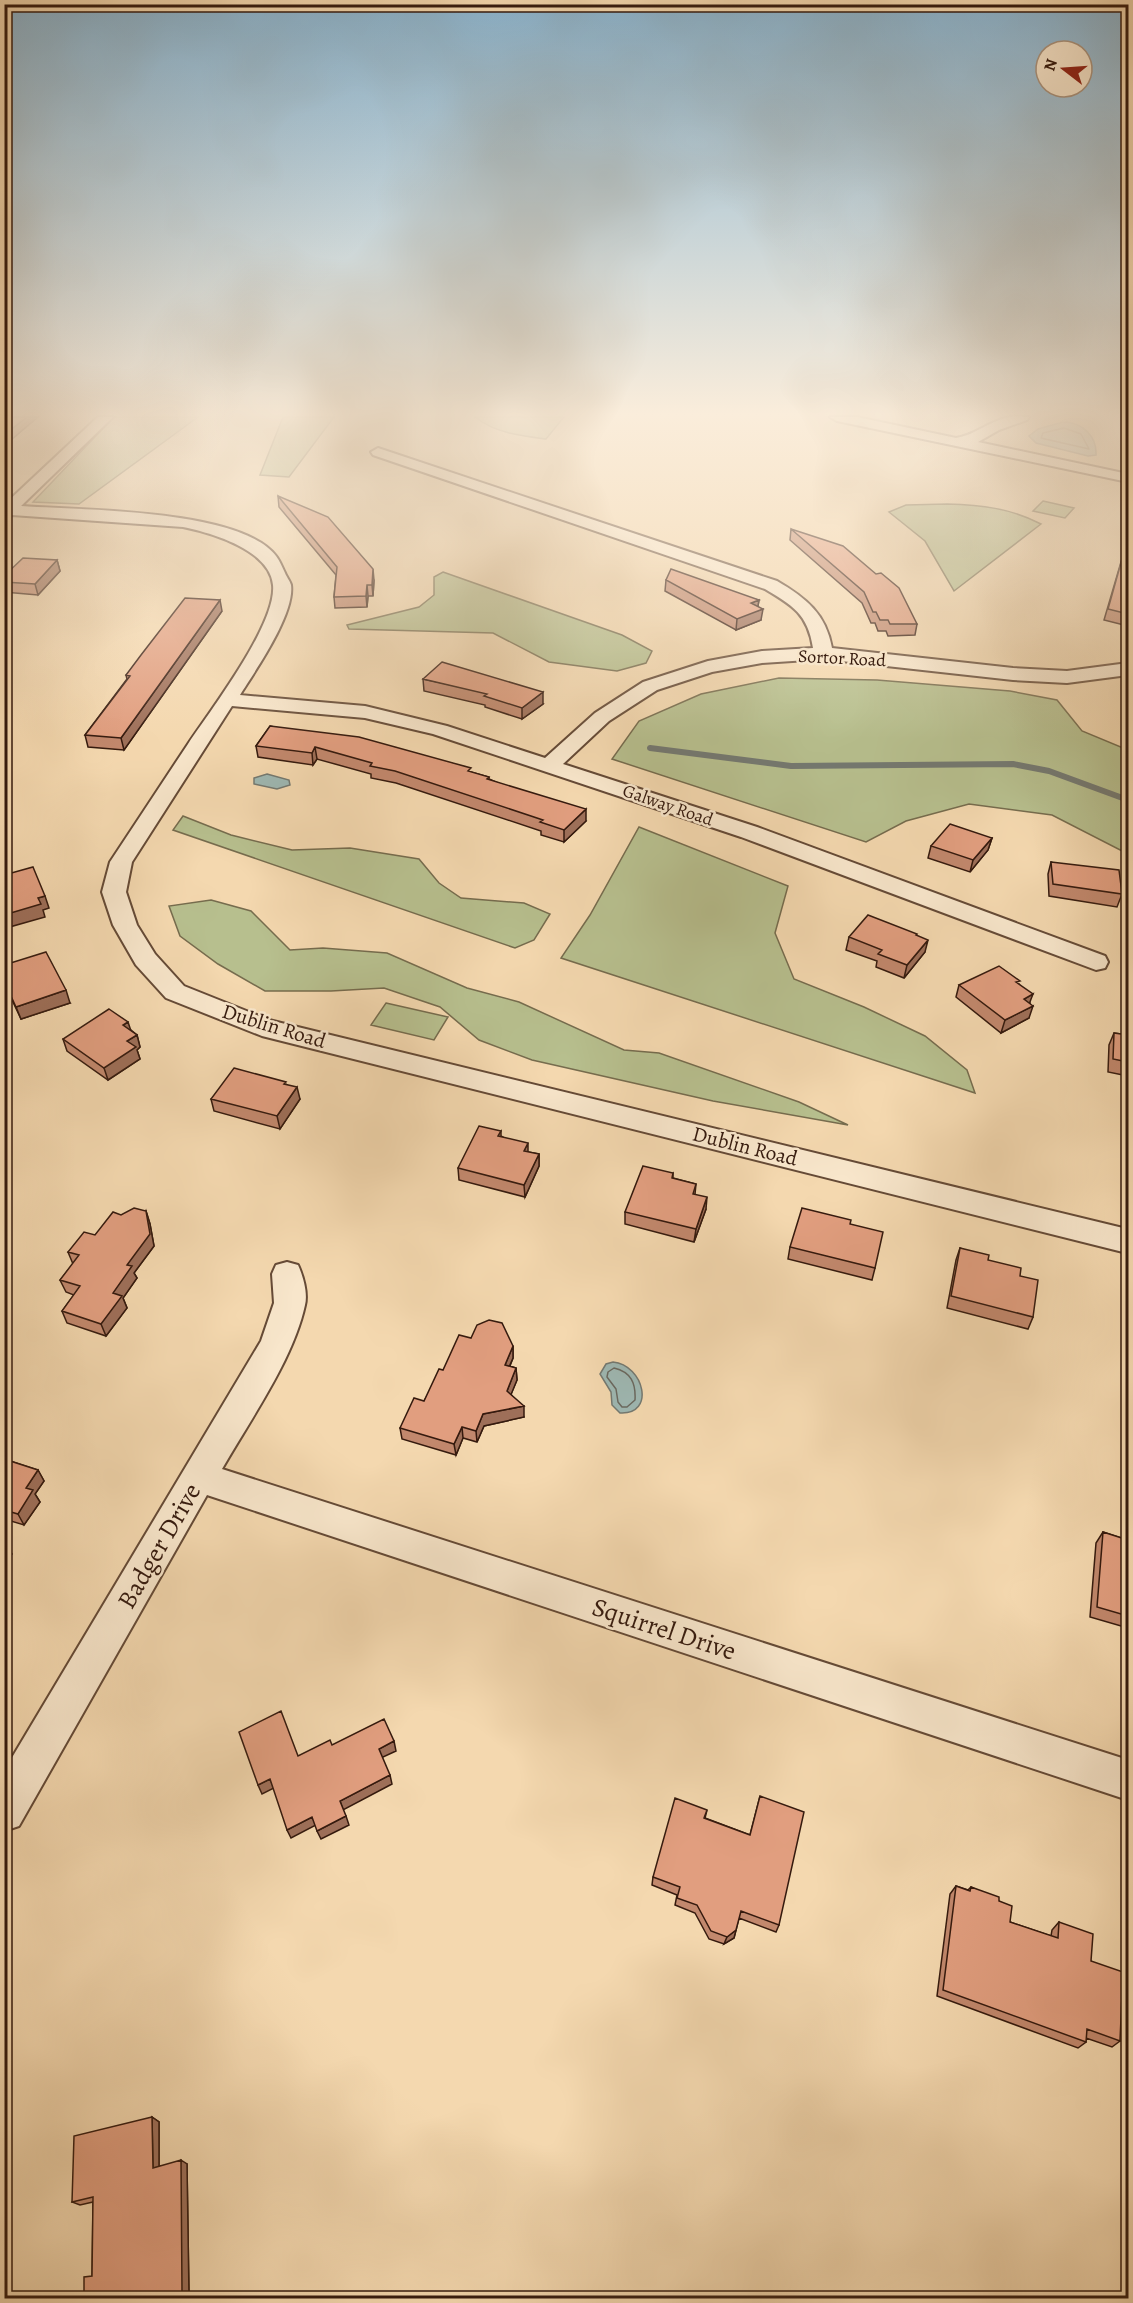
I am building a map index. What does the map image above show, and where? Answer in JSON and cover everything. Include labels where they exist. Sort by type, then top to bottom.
[{"type":"street","name":"Dublin Road","points":[[195,524],[247,543],[268,558],[282,585],[277,614],[256,655],[121,862],[114,892],[125,925],[146,959],[175,992],[262,1027],[1123,1240]]},
{"type":"street","points":[[592,524],[771,585],[803,605],[809,612],[814,619],[823,653]]},
{"type":"street","name":"Sortor Road","points":[[549,765],[602,717],[650,686],[708,667],[762,657],[823,653],[1067,677],[1128,669]]},
{"type":"street","name":"Galway Road","points":[[226,700],[365,712],[440,730],[749,832],[1096,962]]},
{"type":"street","name":"Badger Drive","points":[[4,1810],[276,1345],[290,1303],[287,1274]]},
{"type":"street","name":"Squirrel Drive","points":[[200,1477],[1128,1780]]},
{"type":"green space","points":[[904,524],[1040,524],[954,591],[925,541]]},
{"type":"green space","points":[[443,572],[622,635],[652,651],[646,663],[617,671],[549,662],[493,633],[349,629],[347,625],[419,607],[434,595],[434,577]]},
{"type":"green space","points":[[779,678],[877,680],[1010,691],[1057,700],[1082,731],[1128,750],[1128,854],[1052,815],[969,804],[906,821],[866,842],[612,759],[639,721],[701,694]]},
{"type":"green space","points":[[183,816],[231,835],[292,850],[350,848],[419,859],[439,883],[461,898],[524,903],[550,914],[534,940],[515,948],[173,830]]},
{"type":"green space","points":[[639,827],[788,886],[775,933],[794,979],[864,1007],[925,1036],[967,1070],[975,1093],[561,958],[590,915]]},
{"type":"green space","points":[[211,900],[251,911],[290,950],[323,948],[387,953],[467,988],[519,1002],[624,1050],[659,1053],[799,1102],[848,1125],[713,1101],[532,1060],[479,1040],[440,1007],[384,988],[265,991],[218,964],[180,936],[169,906]]},
{"type":"green space","points":[[386,1003],[448,1017],[434,1040],[371,1025]]},
{"type":"water","points":[[267,774],[289,780],[290,785],[277,789],[254,784],[254,778]]},
{"type":"water","points":[[613,1362],[624,1365],[632,1372],[642,1389],[642,1399],[631,1412],[620,1413],[612,1405],[611,1392],[600,1374],[606,1364]]},
{"type":"building","points":[[302,524],[334,524],[373,569],[372,585],[367,585],[366,596],[334,597],[337,567]]},
{"type":"building","points":[[791,529],[843,546],[876,574],[881,573],[899,588],[917,624],[890,624],[888,620],[880,620],[876,612],[873,612],[864,592]]},
{"type":"building","points":[[1128,538],[1128,614],[1108,609]]},
{"type":"building","points":[[23,558],[57,560],[35,584],[4,582],[4,576]]},
{"type":"building","points":[[671,569],[759,600],[751,603],[763,609],[737,619],[666,580]]},
{"type":"building","points":[[185,598],[220,600],[121,738],[85,735],[130,676],[126,675]]},
{"type":"building","points":[[442,662],[543,692],[522,708],[484,696],[487,694],[423,679]]},
{"type":"building","points":[[270,726],[359,737],[471,768],[468,771],[489,777],[487,779],[586,809],[564,830],[540,822],[543,820],[395,771],[370,766],[372,763],[315,747],[312,753],[256,746]]},
{"type":"building","points":[[950,824],[992,838],[973,860],[931,846]]},
{"type":"building","points":[[1051,862],[1119,870],[1122,894],[1053,884]]},
{"type":"building","points":[[33,867],[45,896],[38,898],[41,904],[4,915],[4,875]]},
{"type":"building","points":[[868,915],[928,940],[907,965],[878,954],[882,950],[849,937]]},
{"type":"building","points":[[46,952],[66,990],[16,1007],[4,981],[4,965]]},
{"type":"building","points":[[999,966],[1033,994],[1024,999],[1033,1006],[1005,1020],[959,985]]},
{"type":"building","points":[[109,1009],[128,1022],[123,1025],[137,1035],[127,1041],[136,1047],[104,1068],[63,1039]]},
{"type":"building","points":[[1114,1033],[1128,1035],[1128,1062],[1113,1059]]},
{"type":"building","points":[[234,1068],[297,1087],[277,1116],[211,1099]]},
{"type":"building","points":[[479,1126],[501,1131],[498,1136],[528,1143],[524,1151],[539,1154],[524,1185],[458,1168]]},
{"type":"building","points":[[643,1166],[673,1173],[672,1178],[696,1184],[693,1194],[707,1197],[696,1229],[625,1212]]},
{"type":"building","points":[[134,1208],[146,1211],[150,1234],[127,1265],[132,1266],[113,1293],[122,1296],[101,1324],[62,1311],[80,1286],[60,1280],[79,1255],[68,1252],[84,1232],[95,1235],[113,1212],[121,1215]]},
{"type":"building","points":[[802,1208],[851,1220],[850,1224],[883,1232],[875,1268],[790,1247]]},
{"type":"building","points":[[960,1248],[989,1255],[988,1260],[1021,1268],[1020,1276],[1038,1280],[1033,1317],[951,1296]]},
{"type":"building","points":[[489,1320],[502,1323],[513,1346],[505,1365],[516,1368],[507,1391],[524,1406],[483,1414],[476,1431],[462,1427],[454,1444],[400,1428],[414,1398],[424,1401],[439,1369],[443,1370],[459,1335],[471,1338],[477,1325]]},
{"type":"building","points":[[4,1459],[38,1470],[26,1488],[33,1490],[18,1514],[4,1510]]},
{"type":"building","points":[[1103,1532],[1128,1540],[1128,1616],[1097,1607]]},
{"type":"building","points":[[281,1711],[298,1756],[330,1740],[332,1745],[384,1719],[394,1741],[379,1749],[390,1775],[340,1801],[346,1816],[317,1831],[312,1817],[287,1830],[270,1779],[258,1785],[239,1732]]},
{"type":"building","points":[[760,1796],[804,1812],[779,1925],[741,1911],[736,1930],[727,1937],[711,1931],[697,1905],[677,1898],[680,1887],[653,1877],[675,1798],[707,1810],[704,1818],[750,1835]]},
{"type":"building","points":[[956,1886],[970,1891],[971,1887],[999,1897],[999,1901],[1012,1906],[1010,1922],[1058,1938],[1059,1922],[1093,1934],[1091,1961],[1123,1972],[1120,2041],[1087,2029],[1086,2042],[943,1990]]},
{"type":"building","points":[[152,2117],[153,2168],[181,2160],[182,2292],[160,2298],[84,2298],[84,2277],[92,2276],[93,2197],[72,2202],[74,2136]]},
{"type":"waterway","points":[[650,748],[791,766],[1013,764],[1049,771],[1128,800]]}]
